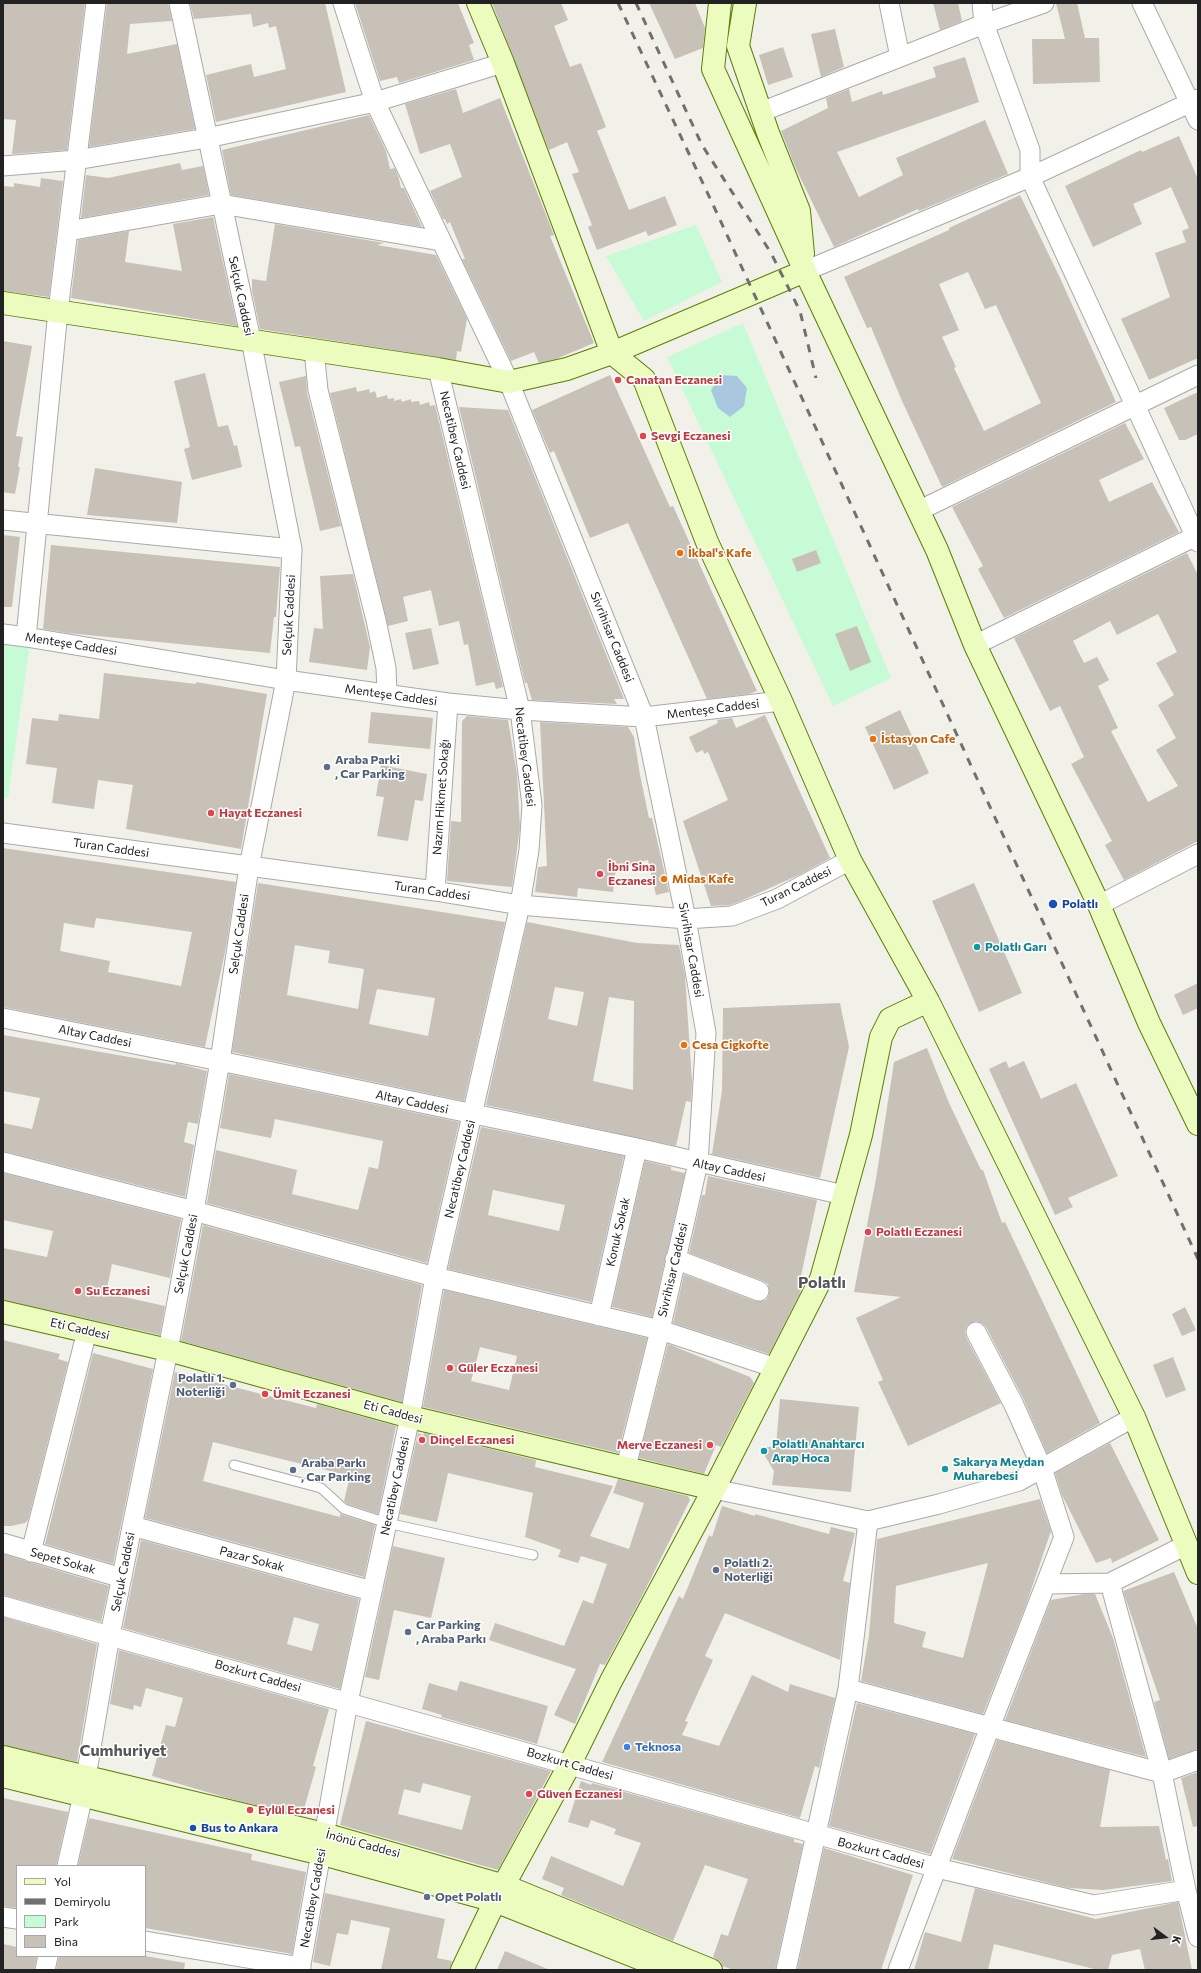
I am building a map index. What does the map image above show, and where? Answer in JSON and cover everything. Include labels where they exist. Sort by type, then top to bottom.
[{"type":"street","points":[[26,637],[58,311],[96,3]]},
{"type":"street","name":"Selçuk Caddesi","points":[[67,1865],[84,1786],[110,1635],[168,1350],[194,1211],[220,1061],[249,866],[286,680],[292,549],[251,340],[179,3]]},
{"type":"street","name":"Sivrihisar Caddesi","points":[[342,3],[375,102],[509,382],[644,717],[686,919],[706,1033],[698,1163],[660,1330],[626,1467]]},
{"type":"street","points":[[478,3],[503,63],[612,353],[644,379],[707,542],[741,619],[781,701],[850,860],[928,1001],[1134,1416],[1198,1573]]},
{"type":"street","points":[[745,3],[738,46],[760,112],[799,211],[805,271]]},
{"type":"street","points":[[889,3],[900,57]]},
{"type":"street","points":[[975,645],[1197,538],[1030,177],[1030,150],[984,24],[982,3]]},
{"type":"street","points":[[760,112],[984,24],[1044,3]]},
{"type":"street","points":[[1142,3],[1194,101],[1198,120]]},
{"type":"street","points":[[717,7],[713,69],[805,271],[937,550],[975,645],[1099,905],[1149,1023],[1198,1124]]},
{"type":"street","points":[[3,166],[76,160],[207,138],[375,102],[503,63]]},
{"type":"street","points":[[3,303],[438,369],[509,382],[568,370],[612,353],[1030,177],[1194,101]]},
{"type":"street","points":[[68,231],[221,204],[441,241]]},
{"type":"street","points":[[314,350],[318,390],[376,620],[386,668],[387,694]]},
{"type":"street","name":"Necatibey Caddesi","points":[[301,1968],[348,1702],[410,1417],[435,1277],[520,905],[529,850],[532,804],[520,710],[438,369]]},
{"type":"street","points":[[918,511],[1198,375]]},
{"type":"street","points":[[3,520],[292,549]]},
{"type":"street","name":"Menteşe Caddesi","points":[[3,634],[286,680],[448,703],[520,710],[644,717],[781,701]]},
{"type":"street","name":"Nazım Hikmet Sokağı","points":[[435,890],[448,703]]},
{"type":"street","name":"Turan Caddesi","points":[[3,833],[435,890],[520,905],[686,919],[732,916],[777,899],[850,860]]},
{"type":"street","points":[[1099,905],[1198,854]]},
{"type":"street","points":[[462,1970],[500,1893],[570,1764],[611,1681],[714,1489],[821,1279],[861,1135],[881,1037],[890,1019],[928,1001]]},
{"type":"street","name":"Altay Caddesi","points":[[3,1018],[220,1061],[637,1148],[844,1195]]},
{"type":"street","name":"Konuk Sokak","points":[[599,1316],[637,1148]]},
{"type":"street","points":[[3,1162],[194,1211],[435,1277],[660,1330],[776,1368]]},
{"type":"street","points":[[676,1259],[759,1292]]},
{"type":"street","name":"Eti Caddesi","points":[[3,1312],[168,1350],[410,1417],[714,1489]]},
{"type":"street","points":[[31,1552],[87,1331]]},
{"type":"street","points":[[898,1970],[1064,1537],[1042,1468],[1014,1405],[976,1332]]},
{"type":"street","points":[[714,1489],[868,1521],[940,1504],[1019,1481],[1134,1416]]},
{"type":"street","points":[[786,1970],[848,1689],[868,1521]]},
{"type":"street","name":"Pazar Sokak","points":[[132,1526],[372,1591]]},
{"type":"street","name":"Sepet Sokak","points":[[3,1543],[122,1578]]},
{"type":"street","points":[[1047,1584],[1110,1583],[1186,1545]]},
{"type":"street","points":[[1110,1583],[1162,1773],[1186,1890],[1198,1937]]},
{"type":"street","name":"Bozkurt Caddesi","points":[[3,1606],[937,1868],[1094,1905],[1186,1890]]},
{"type":"street","points":[[848,1689],[1162,1773],[1198,1760]]},
{"type":"street","name":"İnönü Caddesi","points":[[3,1758],[84,1786],[323,1844],[500,1893],[711,1970]]},
{"type":"street","name":"İnönü Caddesi","points":[[3,1776],[84,1786]]},
{"type":"street","name":"İnönü Caddesi","points":[[500,1893],[669,1970]]},
{"type":"street","points":[[3,1917],[16,1919]]},
{"type":"street","points":[[146,1941],[301,1968]]},
{"type":"street","points":[[45,1970],[48,1957]]},
{"type":"lane","points":[[234,1465],[321,1488],[344,1509],[387,1523],[533,1555]]},
{"type":"green space","points":[[696,225],[722,282],[644,321],[606,256]]},
{"type":"green space","points":[[743,323],[891,678],[833,706],[667,357]]},
{"type":"green space","points":[[3,641],[30,644],[8,798],[3,797]]},
{"type":"water","points":[[721,375],[737,376],[747,388],[744,406],[730,417],[718,408],[711,390]]},
{"type":"building","points":[[3,3],[85,3],[67,150],[12,154],[16,120],[3,119]]},
{"type":"building","points":[[107,3],[168,3],[172,21],[130,24],[127,54],[177,44],[195,129],[89,147]]},
{"type":"building","points":[[190,3],[325,3],[346,92],[216,122],[206,75],[251,64],[254,77],[286,69],[276,26],[269,28],[268,23],[253,27],[251,14],[194,19]]},
{"type":"building","points":[[355,3],[458,3],[474,43],[469,45],[474,60],[399,83],[397,77],[380,81]]},
{"type":"building","points":[[492,3],[561,3],[568,20],[554,26],[570,67],[581,63],[606,127],[597,131],[629,210],[665,196],[677,225],[648,236],[646,231],[597,250],[588,227],[592,225],[572,174],[579,172],[567,142],[549,150]]},
{"type":"building","points":[[649,3],[695,3],[705,28],[703,48],[675,59]]},
{"type":"building","points":[[933,3],[958,3],[962,21],[940,30]]},
{"type":"building","points":[[1056,3],[1077,3],[1085,38],[1099,38],[1100,82],[1033,84],[1032,39],[1065,39]]},
{"type":"building","points":[[835,29],[844,67],[821,77],[811,34]]},
{"type":"building","points":[[783,47],[793,77],[768,85],[759,55]]},
{"type":"building","points":[[965,57],[979,102],[837,152],[859,197],[903,175],[896,158],[985,120],[1008,174],[919,211],[918,209],[834,247],[796,169],[781,131],[828,108],[826,98],[849,89],[852,102],[882,91],[883,95],[936,77],[933,67]]},
{"type":"building","points":[[456,89],[463,113],[500,98],[554,235],[550,236],[594,343],[556,359],[539,363],[534,352],[511,361],[462,259],[465,259],[450,222],[447,224],[445,219],[443,219],[430,191],[462,177],[450,144],[420,154],[405,104]]},
{"type":"building","points":[[369,115],[386,151],[390,169],[395,168],[401,188],[404,188],[422,227],[231,195],[222,150]]},
{"type":"building","points":[[1179,136],[1198,179],[1198,358],[1149,380],[1121,319],[1170,297],[1155,253],[1186,242],[1182,231],[1189,228],[1171,187],[1133,204],[1142,224],[1093,247],[1065,186],[1141,150],[1142,152]]},
{"type":"building","points":[[180,163],[182,170],[203,166],[209,195],[81,218],[86,175],[108,178]]},
{"type":"building","points":[[41,178],[63,181],[49,297],[3,291],[3,186],[14,187],[14,183],[40,187]]},
{"type":"building","points":[[1020,195],[1061,280],[1116,402],[942,487],[902,401],[871,327],[867,328],[844,277],[949,230],[949,228]],"holes":[[[968,272],[985,309],[996,305],[1041,403],[984,431],[954,368],[956,367],[942,337],[959,330],[939,284]]]},
{"type":"building","points":[[213,217],[237,326],[71,298],[78,240],[129,231],[125,262],[182,271],[173,224]]},
{"type":"building","points":[[275,224],[384,243],[377,245],[436,255],[467,319],[461,352],[457,351],[456,360],[260,329],[252,291],[252,279],[266,281]]},
{"type":"building","points":[[3,341],[32,346],[16,436],[23,437],[15,494],[3,492]]},
{"type":"building","points":[[205,373],[218,427],[228,425],[234,446],[237,445],[242,467],[192,480],[184,449],[190,447],[174,381]]},
{"type":"building","points":[[610,375],[670,507],[673,506],[757,691],[749,694],[707,699],[628,523],[590,538],[554,451],[550,453],[532,410]]},
{"type":"building","points":[[306,376],[307,393],[341,526],[320,531],[300,446],[295,447],[279,382]]},
{"type":"building","points":[[356,387],[357,392],[369,389],[370,393],[375,391],[377,398],[387,395],[388,399],[394,398],[394,401],[401,399],[402,402],[411,399],[411,402],[419,401],[420,405],[429,402],[430,406],[435,405],[503,687],[496,689],[494,682],[476,686],[468,644],[464,645],[459,621],[439,626],[431,590],[403,597],[408,621],[388,626],[330,393]]},
{"type":"building","points":[[1198,392],[1198,434],[1185,440],[1179,440],[1164,408]]},
{"type":"building","points":[[459,407],[508,410],[624,699],[614,699],[617,704],[532,700],[527,683],[525,683]]},
{"type":"building","points":[[1125,423],[1144,459],[1099,480],[1109,502],[1152,482],[1179,532],[1004,618],[978,569],[983,566],[952,507]]},
{"type":"building","points":[[95,468],[182,482],[177,523],[87,515]]},
{"type":"building","points":[[3,535],[20,537],[12,607],[3,607]]},
{"type":"building","points":[[51,545],[280,567],[276,617],[274,617],[270,653],[67,633],[43,629]]},
{"type":"building","points":[[816,550],[821,563],[797,572],[792,559]]},
{"type":"building","points":[[1187,553],[1198,575],[1198,841],[1124,880],[1105,845],[1112,841],[1071,764],[1084,757],[1060,706],[1050,711],[1014,638]],"holes":[[[1158,614],[1177,652],[1156,663],[1174,695],[1158,705],[1176,738],[1156,750],[1178,786],[1148,802],[1111,731],[1118,728],[1098,686],[1109,680],[1097,657],[1084,663],[1073,641],[1110,621],[1117,635]]]},
{"type":"building","points":[[353,574],[370,647],[367,670],[309,662],[314,628],[323,629],[320,576]]},
{"type":"building","points":[[857,626],[871,662],[850,671],[835,634]]},
{"type":"building","points":[[431,628],[439,664],[413,670],[405,633]]},
{"type":"building","points":[[104,673],[196,684],[196,682],[267,694],[241,849],[126,829],[133,785],[98,780],[94,809],[52,803],[57,768],[26,764],[32,718],[58,721],[59,714],[99,719]]},
{"type":"building","points":[[900,710],[929,773],[894,790],[865,727]]},
{"type":"building","points":[[371,712],[433,718],[430,749],[368,743]]},
{"type":"building","points":[[765,715],[830,858],[801,874],[741,901],[730,905],[711,906],[683,821],[728,800],[708,752],[704,754],[703,750],[696,753],[689,737],[718,723],[717,720],[732,718],[736,728]]},
{"type":"building","points":[[467,716],[508,720],[517,774],[520,827],[512,887],[447,881],[451,821],[461,822],[462,721]]},
{"type":"building","points":[[540,722],[628,727],[634,737],[649,818],[652,818],[669,892],[656,895],[648,860],[616,868],[613,892],[578,888],[577,897],[535,892],[538,867],[547,866]]},
{"type":"building","points":[[381,765],[427,774],[423,801],[415,800],[408,841],[377,836],[384,797],[376,796]]},
{"type":"building","points":[[3,848],[236,882],[226,947],[205,1047],[3,1007]],"holes":[[[96,918],[192,932],[181,986],[108,972],[110,961],[60,951],[64,923],[94,928]]]},
{"type":"building","points":[[258,883],[505,922],[464,1101],[232,1052]],"holes":[[[295,945],[330,951],[328,963],[364,969],[358,1009],[287,995]],[[377,989],[435,998],[428,1036],[369,1024]]]},
{"type":"building","name":"Polatlı Garı","points":[[974,883],[1022,993],[979,1012],[932,901]]},
{"type":"building","points":[[527,922],[637,943],[679,945],[685,976],[692,1081],[691,1102],[686,1101],[676,1146],[486,1105]],"holes":[[[555,987],[584,992],[577,1026],[548,1019]],[[609,997],[634,1001],[633,1090],[593,1081]]]},
{"type":"building","points":[[1198,983],[1198,1008],[1183,1015],[1174,995]]},
{"type":"building","points":[[840,1003],[849,1047],[820,1178],[712,1154],[722,1091],[723,1008]]},
{"type":"building","points":[[3,1035],[175,1065],[176,1063],[207,1071],[198,1124],[188,1122],[184,1142],[194,1145],[185,1197],[3,1151],[3,1123],[32,1129],[40,1098],[3,1091]]},
{"type":"building","points":[[927,1048],[949,1103],[981,1170],[983,1170],[1002,1223],[1005,1222],[1100,1423],[1047,1453],[1024,1400],[986,1327],[982,1323],[976,1321],[967,1326],[965,1331],[966,1337],[1001,1403],[908,1446],[878,1382],[883,1380],[856,1318],[901,1297],[854,1292],[876,1179],[894,1062]]},
{"type":"building","points":[[1006,1061],[1009,1068],[1024,1061],[1041,1099],[1076,1083],[1118,1176],[1068,1198],[1073,1207],[1055,1215],[989,1069]]},
{"type":"building","points":[[229,1074],[459,1122],[427,1263],[207,1203],[216,1150],[297,1170],[292,1194],[358,1210],[369,1167],[378,1169],[383,1141],[275,1119],[271,1138],[220,1128]]},
{"type":"building","points":[[481,1127],[624,1156],[591,1302],[448,1269]],"holes":[[[493,1190],[565,1205],[559,1231],[488,1215]]]},
{"type":"building","points":[[645,1161],[671,1167],[671,1170],[685,1173],[652,1317],[612,1307]]},
{"type":"building","points":[[3,1173],[181,1219],[170,1278],[112,1264],[106,1293],[165,1306],[160,1335],[3,1300],[3,1248],[47,1257],[53,1231],[3,1220]]},
{"type":"building","points":[[708,1176],[817,1200],[801,1276],[803,1277],[800,1293],[769,1354],[673,1323],[684,1274],[755,1301],[766,1300],[769,1295],[768,1284],[763,1281],[689,1253],[702,1195],[705,1195]]},
{"type":"building","points":[[203,1225],[422,1285],[402,1402],[181,1341]]},
{"type":"building","points":[[444,1290],[647,1338],[618,1453],[423,1407]],"holes":[[[480,1347],[517,1356],[509,1390],[471,1381]]]},
{"type":"building","points":[[1185,1307],[1196,1330],[1182,1336],[1172,1314]]},
{"type":"building","points":[[3,1340],[60,1354],[58,1359],[68,1362],[28,1520],[25,1523],[11,1526],[3,1526]]},
{"type":"building","points":[[668,1344],[750,1377],[754,1383],[721,1447],[716,1445],[704,1474],[639,1458]]},
{"type":"building","points":[[93,1353],[153,1369],[113,1564],[45,1544]]},
{"type":"building","points":[[1173,1357],[1186,1390],[1166,1398],[1153,1365]]},
{"type":"building","points":[[175,1372],[316,1408],[317,1404],[396,1426],[378,1514],[347,1504],[344,1501],[350,1476],[213,1442],[203,1481],[340,1517],[340,1514],[375,1525],[364,1577],[145,1518]]},
{"type":"building","points":[[780,1399],[859,1407],[851,1492],[772,1485],[774,1471],[760,1448],[776,1446]]},
{"type":"building","points":[[418,1433],[423,1435],[424,1433],[536,1460],[535,1467],[613,1486],[590,1536],[629,1549],[644,1503],[613,1493],[618,1479],[688,1496],[690,1500],[641,1598],[605,1665],[600,1664],[575,1724],[554,1715],[576,1669],[489,1640],[495,1623],[564,1646],[583,1600],[593,1604],[607,1564],[581,1556],[578,1563],[558,1557],[561,1550],[525,1537],[533,1493],[448,1473],[437,1522],[400,1514]]},
{"type":"building","points":[[1110,1443],[1159,1540],[1112,1563],[1111,1558],[1096,1563],[1062,1495],[1055,1473]]},
{"type":"building","points":[[1040,1499],[1051,1531],[1026,1605],[983,1714],[861,1681],[869,1635],[877,1539]],"holes":[[[988,1563],[963,1658],[922,1647],[926,1632],[894,1623],[896,1586]]]},
{"type":"building","points":[[722,1506],[755,1516],[755,1514],[829,1534],[831,1527],[855,1533],[843,1581],[850,1583],[840,1660],[725,1613],[705,1656],[713,1660],[685,1721],[688,1722],[682,1735],[719,1746],[752,1675],[788,1692],[790,1684],[835,1698],[819,1768],[815,1766],[800,1818],[602,1762],[679,1596],[683,1599],[709,1535],[712,1537]]},
{"type":"building","points":[[141,1540],[359,1599],[340,1689],[123,1628]],"holes":[[[294,1617],[319,1624],[312,1651],[287,1644]]]},
{"type":"building","points":[[393,1546],[445,1558],[431,1618],[394,1610],[379,1680],[365,1677]]},
{"type":"building","points":[[3,1554],[109,1586],[101,1622],[3,1595]]},
{"type":"building","points":[[1174,1572],[1198,1629],[1198,1749],[1169,1759],[1154,1702],[1160,1700],[1123,1591]]},
{"type":"building","points":[[1084,1594],[1095,1594],[1113,1638],[1146,1757],[1005,1720],[1051,1600]]},
{"type":"building","points":[[3,1617],[97,1644],[77,1762],[3,1745]]},
{"type":"building","points":[[119,1650],[329,1709],[313,1766],[316,1767],[302,1816],[231,1799],[152,1776],[166,1725],[175,1727],[183,1698],[146,1688],[141,1707],[134,1705],[133,1710],[110,1704]]},
{"type":"building","points":[[460,1681],[548,1706],[537,1744],[441,1717],[442,1715],[422,1709],[429,1683],[457,1691]]},
{"type":"building","points":[[857,1703],[975,1734],[930,1854],[829,1826]]},
{"type":"building","points":[[366,1721],[551,1771],[498,1870],[340,1825]],"holes":[[[423,1783],[471,1796],[462,1830],[398,1814],[404,1789],[420,1793]]]},
{"type":"building","points":[[997,1740],[1110,1770],[1100,1827],[1159,1826],[1172,1881],[1104,1890],[1069,1888],[952,1859]]},
{"type":"building","points":[[1198,1772],[1198,1826],[1193,1827],[1181,1778]]},
{"type":"building","points":[[581,1781],[591,1785],[592,1783],[794,1839],[794,1842],[803,1844],[775,1970],[734,1970],[722,1966],[721,1962],[713,1957],[721,1934],[728,1936],[748,1879],[705,1865],[673,1941],[561,1895],[564,1888],[542,1879],[551,1856],[623,1886],[641,1843],[614,1834],[616,1829],[591,1820],[588,1828],[568,1822]]},
{"type":"building","points":[[3,1798],[68,1812],[56,1865],[16,1865],[16,1908],[3,1906]]},
{"type":"building","points":[[89,1818],[252,1854],[251,1860],[306,1872],[292,1954],[146,1928],[146,1865],[78,1865]]},
{"type":"building","points":[[824,1848],[913,1875],[881,1970],[797,1970]]},
{"type":"building","points":[[975,1888],[1096,1919],[1178,1902],[1192,1970],[1145,1970],[1140,1949],[1112,1955],[1108,1970],[1098,1970],[994,1944],[988,1970],[914,1970],[925,1932],[961,1942]]},
{"type":"building","points":[[325,1893],[445,1919],[437,1958],[452,1961],[450,1970],[381,1970],[390,1928],[351,1920],[348,1935],[337,1933],[330,1966],[313,1962]]},
{"type":"building","points":[[3,1944],[16,1947],[16,1957],[37,1957],[34,1970],[3,1970]]},
{"type":"building","points":[[505,1951],[550,1970],[497,1970]]},
{"type":"building","points":[[146,1956],[185,1963],[184,1970],[56,1970],[59,1957]]},
{"type":"railway","points":[[618,3],[715,209],[1198,1259]]},
{"type":"railway","points":[[636,3],[702,145],[771,253],[800,311],[816,378]]},
{"type":"place","name":"Canatan Eczanesi","points":[[618,380]]},
{"type":"place","name":"Sevgi Eczanesi","points":[[643,436]]},
{"type":"place","name":"İkbal's Kafe","points":[[680,553]]},
{"type":"place","name":"İstasyon Cafe","points":[[873,739]]},
{"type":"place","name":"Araba Parki , Car Parking","points":[[327,767]]},
{"type":"place","name":"Hayat Eczanesi","points":[[211,813]]},
{"type":"place","name":"İbni Sina Eczanesi","points":[[600,874]]},
{"type":"place","name":"Midas Kafe","points":[[664,879]]},
{"type":"place","name":"Polatlı","points":[[1053,904]]},
{"type":"place","name":"Polatlı Garı","points":[[977,947]]},
{"type":"place","name":"Cesa Cigkofte","points":[[684,1045]]},
{"type":"place","name":"Polatlı Eczanesi","points":[[868,1232]]},
{"type":"place","name":"Su Eczanesi","points":[[78,1291]]},
{"type":"place","name":"Güler Eczanesi","points":[[450,1368]]},
{"type":"place","name":"Polatlı 1. Noterliği","points":[[233,1385]]},
{"type":"place","name":"Ümit Eczanesi","points":[[265,1394]]},
{"type":"place","name":"Dinçel Eczanesi","points":[[422,1440]]},
{"type":"place","name":"Merve Eczanesi","points":[[710,1445]]},
{"type":"place","name":"Polatlı Anahtarcı Arap Hoca","points":[[764,1451]]},
{"type":"place","name":"Sakarya Meydan Muharebesi","points":[[945,1469]]},
{"type":"place","name":"Araba Parkı , Car Parking","points":[[293,1470]]},
{"type":"place","name":"Polatlı 2. Noterliği","points":[[716,1570]]},
{"type":"place","name":"Car Parking , Araba Parkı","points":[[408,1632]]},
{"type":"place","name":"Teknosa","points":[[627,1747]]},
{"type":"place","name":"Güven Eczanesi","points":[[529,1794]]},
{"type":"place","name":"Eylül Eczanesi","points":[[250,1810]]},
{"type":"place","name":"Bus to Ankara","points":[[193,1828]]},
{"type":"place","name":"Opet Polatlı","points":[[427,1897]]},
{"type":"district","name":"Polatlı","points":[[822,1283]]},
{"type":"district","name":"Cumhuriyet","points":[[123,1751]]}]
